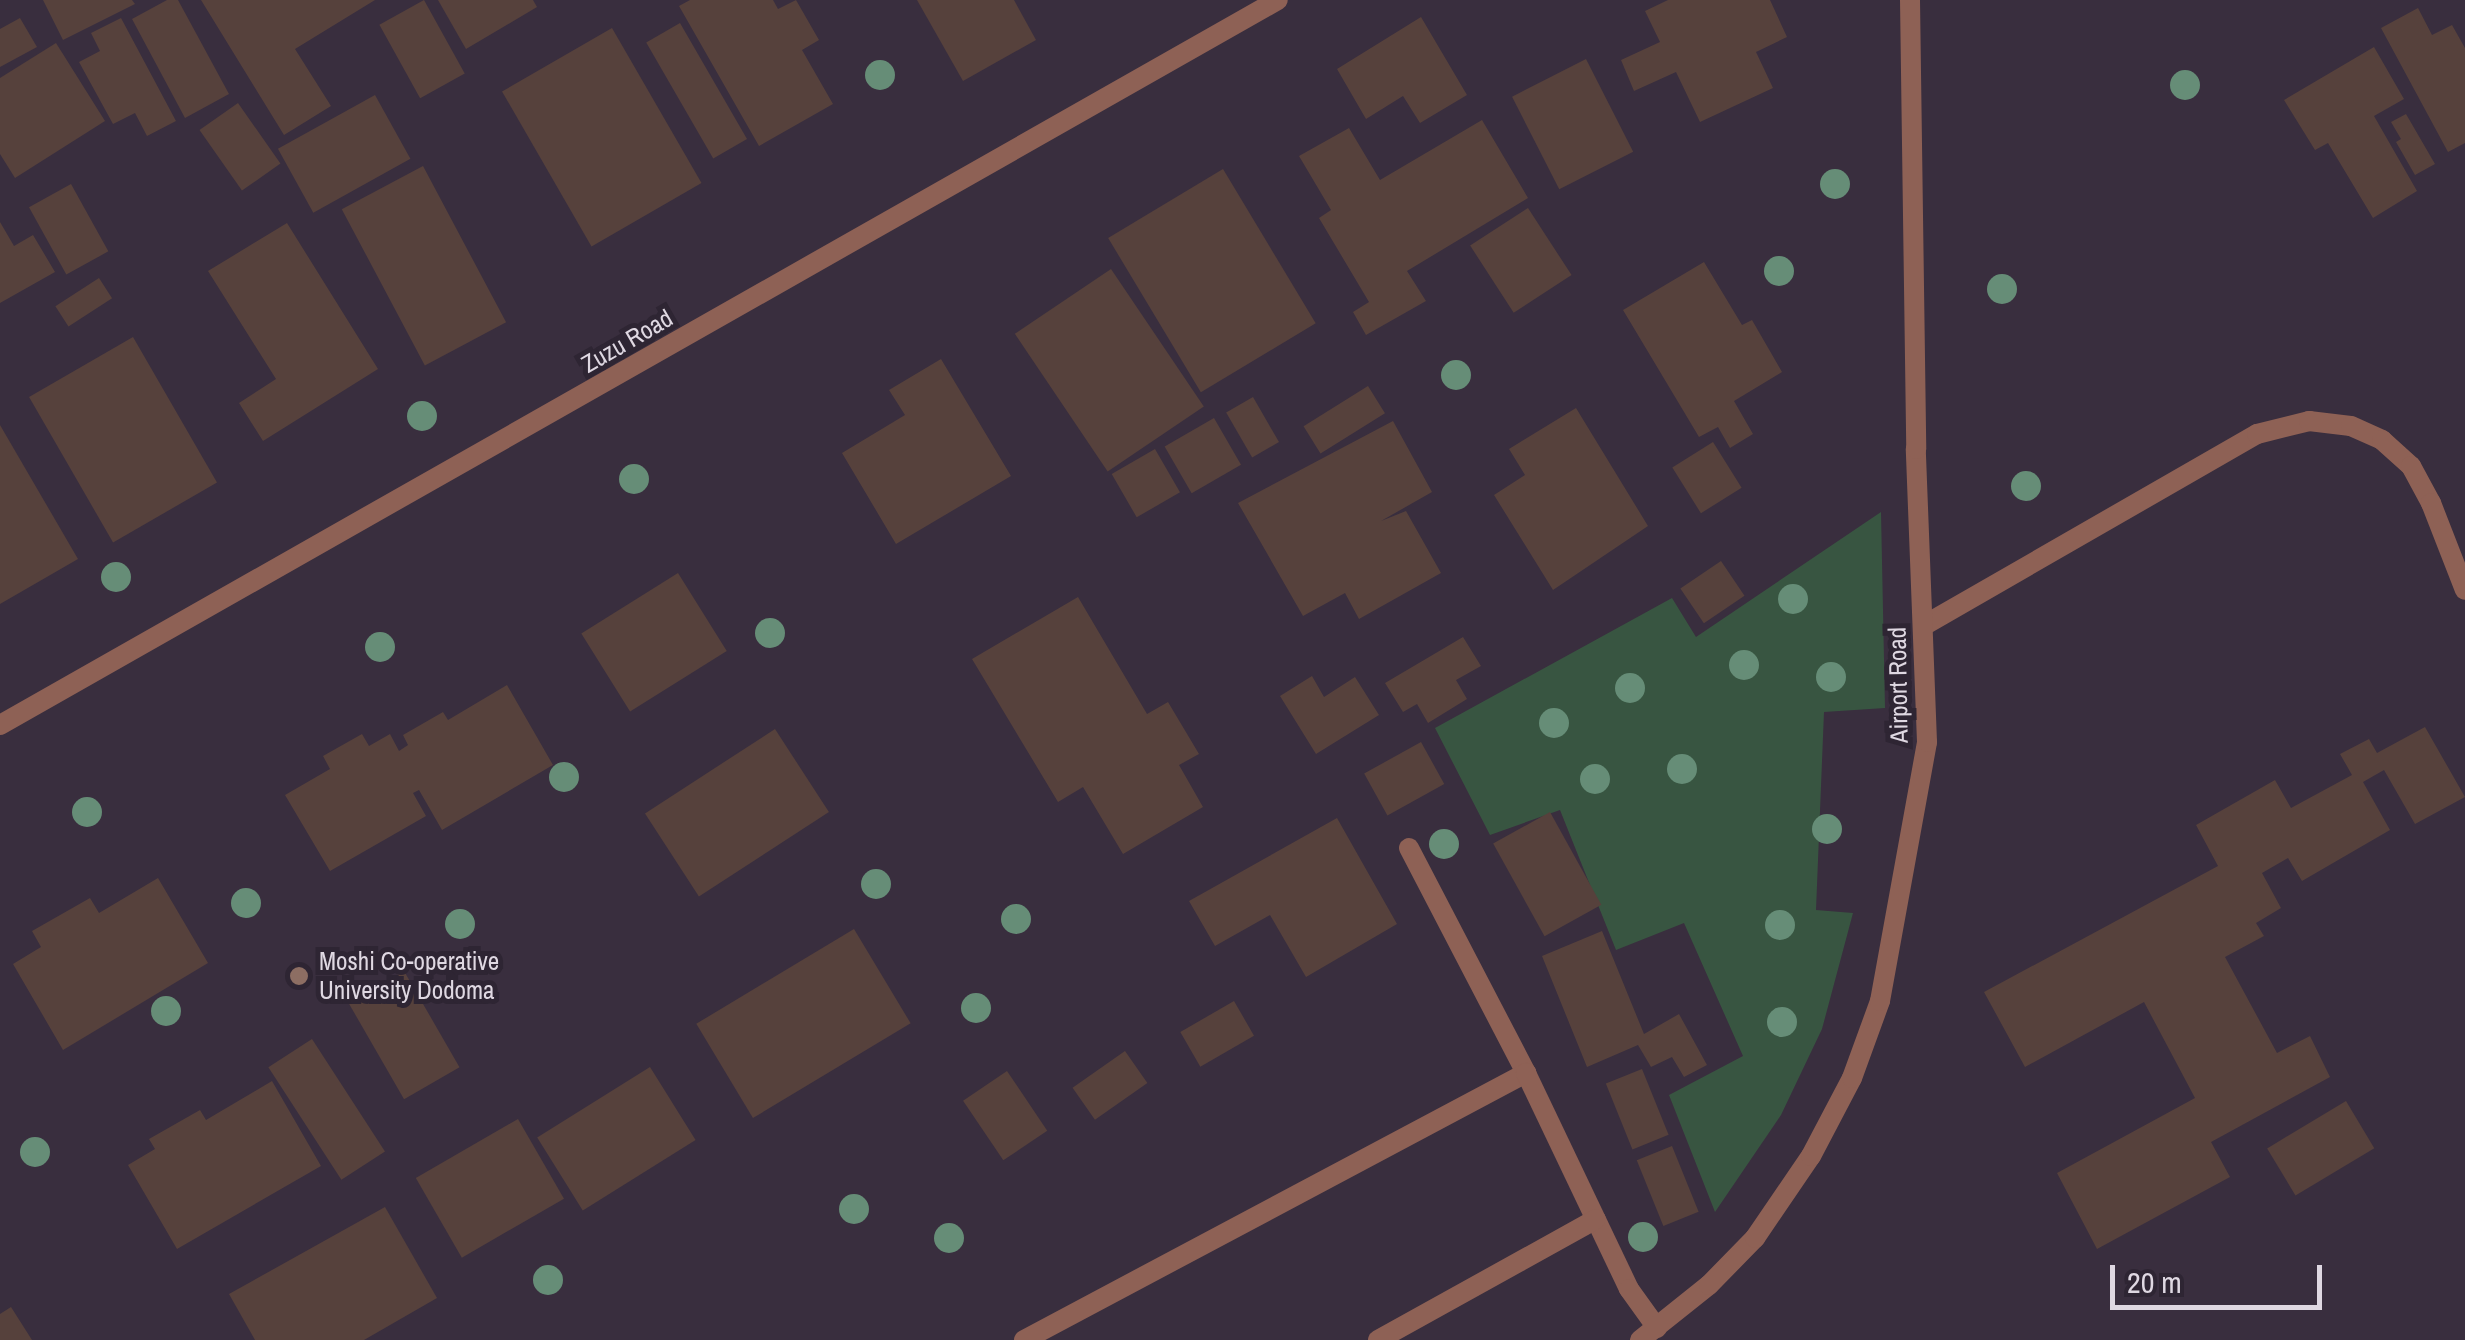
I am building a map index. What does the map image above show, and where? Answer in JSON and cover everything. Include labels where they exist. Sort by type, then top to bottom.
[{"type":"street","name":"Zuzu Road","points":[[0,725],[1278,0]]},
{"type":"street","name":"Airport Road","points":[[1648,1334],[1755,1238],[1812,1156],[1852,1078],[1880,1001],[1927,742],[1916,449],[1910,0]]},
{"type":"street","points":[[1923,626],[2257,434],[2309,421],[2352,426],[2382,440],[2412,466],[2465,590]]},
{"type":"street","points":[[1408,848],[1526,1073],[1648,1334]]},
{"type":"street","points":[[1024,1340],[1526,1073]]},
{"type":"street","points":[[1378,1340],[1596,1219]]},
{"type":"green space","points":[[1881,512],[1885,708],[1824,712],[1816,910],[1853,913],[1822,1029],[1781,1115],[1715,1212],[1669,1095],[1743,1056],[1684,923],[1616,950],[1560,810],[1490,835],[1435,728],[1672,598],[1696,637]]},
{"type":"building","points":[[43,0],[132,0],[135,4],[63,40]]},
{"type":"building","points":[[167,0],[178,0],[229,94],[185,118],[132,19]]},
{"type":"building","points":[[201,0],[375,0],[295,49],[331,106],[284,135]]},
{"type":"building","points":[[424,0],[465,73],[420,98],[379,25]]},
{"type":"building","points":[[438,0],[533,0],[537,7],[466,49]]},
{"type":"building","points":[[690,0],[773,0],[778,9],[796,0],[819,40],[802,50],[833,104],[759,146],[679,6]]},
{"type":"building","points":[[917,0],[1014,0],[1036,40],[963,81]]},
{"type":"building","points":[[1668,0],[1770,0],[1787,37],[1756,52],[1773,88],[1700,122],[1676,72],[1634,91],[1621,60],[1660,42],[1645,11]]},
{"type":"building","points":[[2418,8],[2432,35],[2452,25],[2465,48],[2465,143],[2448,152],[2381,28]]},
{"type":"building","points":[[1421,17],[1467,95],[1420,123],[1403,96],[1366,119],[1337,69]]},
{"type":"building","points":[[20,18],[37,47],[0,67],[0,29]]},
{"type":"building","points":[[121,18],[176,121],[147,136],[135,113],[113,124],[79,62],[100,51],[91,33]]},
{"type":"building","points":[[680,23],[747,139],[713,159],[646,42]]},
{"type":"building","points":[[612,28],[702,183],[592,247],[502,92]]},
{"type":"building","points":[[56,43],[105,121],[15,178],[0,154],[0,78]]},
{"type":"building","points":[[2374,47],[2404,99],[2374,116],[2417,191],[2373,218],[2328,143],[2315,150],[2284,100]]},
{"type":"building","points":[[1586,59],[1633,152],[1559,189],[1512,97]]},
{"type":"building","points":[[375,95],[410,159],[313,213],[278,149]]},
{"type":"building","points":[[238,103],[280,164],[242,191],[199,130]]},
{"type":"building","points":[[2406,114],[2435,164],[2415,175],[2396,142],[2401,139],[2391,122]]},
{"type":"building","points":[[1482,120],[1528,198],[1407,271],[1426,301],[1366,335],[1353,312],[1369,302],[1319,218],[1331,210],[1299,156],[1349,128],[1380,180]]},
{"type":"building","points":[[423,166],[506,322],[425,365],[342,209]]},
{"type":"building","points":[[1223,169],[1316,323],[1201,392],[1108,238]]},
{"type":"building","points":[[71,184],[108,251],[66,275],[29,207]]},
{"type":"building","points":[[1528,208],[1572,275],[1514,313],[1470,246]]},
{"type":"building","points":[[0,222],[14,246],[33,235],[55,272],[0,303]]},
{"type":"building","points":[[287,223],[378,369],[263,441],[239,403],[276,379],[208,271]]},
{"type":"building","points":[[1704,262],[1742,325],[1752,320],[1782,372],[1734,401],[1753,434],[1730,448],[1718,427],[1699,437],[1623,310]]},
{"type":"building","points":[[1111,269],[1204,407],[1108,471],[1015,334]]},
{"type":"building","points":[[99,278],[112,298],[68,326],[55,306]]},
{"type":"building","points":[[133,337],[217,482],[113,542],[29,397]]},
{"type":"building","points":[[941,359],[1011,476],[896,544],[842,453],[905,415],[889,390]]},
{"type":"building","points":[[1368,386],[1385,413],[1321,453],[1304,426]]},
{"type":"building","points":[[1253,397],[1279,442],[1252,458],[1226,412]]},
{"type":"building","points":[[1576,408],[1648,526],[1553,590],[1494,495],[1525,475],[1509,449]]},
{"type":"building","points":[[1214,418],[1241,465],[1192,493],[1165,446]]},
{"type":"building","points":[[1393,421],[1432,492],[1381,521],[1406,511],[1441,573],[1359,619],[1345,593],[1303,616],[1238,503]]},
{"type":"building","points":[[0,425],[78,559],[0,604]]},
{"type":"building","points":[[1713,442],[1742,488],[1701,513],[1672,467]]},
{"type":"building","points":[[1155,449],[1180,492],[1137,517],[1112,474]]},
{"type":"building","points":[[1721,561],[1744,596],[1704,623],[1680,588]]},
{"type":"building","points":[[678,573],[727,651],[630,711],[581,633]]},
{"type":"building","points":[[1078,597],[1147,714],[1168,702],[1199,754],[1179,765],[1203,807],[1123,854],[1083,787],[1058,802],[972,659]]},
{"type":"building","points":[[1463,637],[1481,666],[1456,680],[1467,699],[1428,723],[1417,704],[1403,712],[1385,683]]},
{"type":"building","points":[[1312,676],[1324,697],[1355,677],[1379,715],[1316,754],[1280,696]]},
{"type":"building","points":[[507,685],[553,765],[442,830],[419,790],[413,793],[426,816],[330,871],[285,795],[330,769],[323,756],[362,734],[369,746],[390,734],[399,751],[408,745],[403,735],[443,712],[448,720]]},
{"type":"building","points":[[2425,727],[2465,797],[2415,824],[2384,770],[2363,782],[2390,830],[2302,881],[2288,858],[2262,873],[2281,908],[2256,923],[2264,936],[2225,957],[2277,1053],[2310,1036],[2330,1077],[2211,1142],[2230,1177],[2097,1249],[2057,1173],[2195,1098],[2144,1002],[2025,1067],[1984,992],[2218,866],[2196,825],[2275,780],[2291,808],[2352,775],[2340,754],[2369,739],[2377,753]]},
{"type":"building","points":[[775,729],[829,812],[699,896],[645,813]]},
{"type":"building","points":[[1421,742],[1444,784],[1387,815],[1364,774]]},
{"type":"building","points":[[1550,812],[1601,905],[1545,936],[1493,844]]},
{"type":"building","points":[[1337,818],[1397,924],[1306,977],[1270,915],[1215,946],[1189,901]]},
{"type":"building","points":[[158,878],[208,963],[63,1050],[13,964],[41,947],[32,931],[90,898],[99,913]]},
{"type":"building","points":[[854,929],[911,1023],[753,1118],[696,1024]]},
{"type":"building","points":[[1602,931],[1644,1034],[1679,1014],[1707,1065],[1684,1077],[1672,1057],[1651,1067],[1638,1045],[1587,1067],[1542,956]]},
{"type":"building","points":[[404,971],[460,1067],[404,1099],[349,1003]]},
{"type":"building","points":[[1234,1001],[1254,1036],[1200,1067],[1180,1032]]},
{"type":"building","points":[[312,1039],[385,1151],[341,1180],[268,1067]]},
{"type":"building","points":[[1125,1051],[1147,1083],[1095,1120],[1073,1088]]},
{"type":"building","points":[[650,1067],[696,1140],[583,1210],[537,1137]]},
{"type":"building","points":[[1642,1069],[1669,1135],[1632,1149],[1606,1084]]},
{"type":"building","points":[[1007,1071],[1047,1131],[1003,1160],[963,1101]]},
{"type":"building","points":[[272,1081],[321,1166],[177,1249],[128,1165],[155,1149],[149,1139],[200,1110],[206,1120]]},
{"type":"building","points":[[2346,1101],[2374,1148],[2295,1196],[2267,1148]]},
{"type":"building","points":[[518,1119],[564,1199],[462,1258],[416,1178]]},
{"type":"building","points":[[1672,1146],[1699,1212],[1663,1226],[1637,1160]]},
{"type":"building","points":[[385,1207],[437,1298],[364,1340],[255,1340],[229,1294]]},
{"type":"building","points":[[11,1307],[32,1340],[0,1340],[0,1314]]},
{"type":"place","name":"Moshi Co-operative University Dodoma","points":[[299,976]]}]
